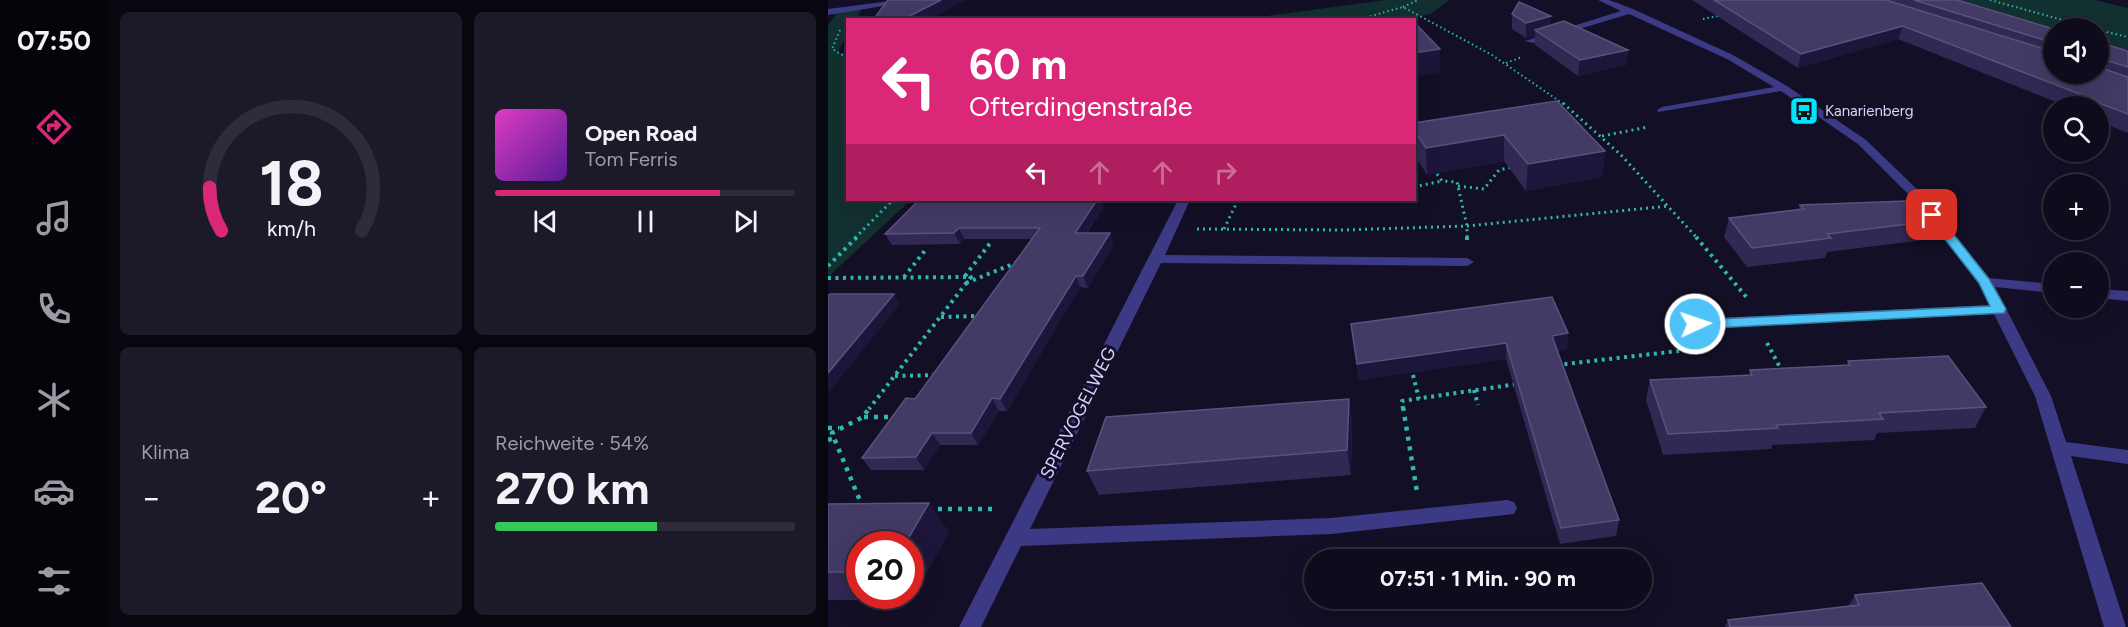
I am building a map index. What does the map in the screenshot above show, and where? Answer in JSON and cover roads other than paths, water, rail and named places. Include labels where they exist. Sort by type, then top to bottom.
[{"type":"street","points":[[828,12],[916,0]]},
{"type":"street","points":[[1602,0],[1667,26],[1730,57],[1783,88],[1862,142],[1921,200],[1985,282],[2043,396],[2115,627]]},
{"type":"street","points":[[1530,42],[1630,11]]},
{"type":"street","points":[[1662,110],[1783,88]]},
{"type":"street","name":"SPERVOGELWEG","points":[[970,627],[1184,201]]},
{"type":"street","points":[[1156,259],[1467,262]]},
{"type":"street","points":[[1985,282],[2043,288]]},
{"type":"street","points":[[2109,294],[2128,296]]},
{"type":"street","points":[[1695,324],[1999,309]]},
{"type":"street","points":[[2060,448],[2128,457]]},
{"type":"street","points":[[1014,538],[1331,526],[1507,507]]},
{"type":"place","name":"Kanarienberg","points":[[1804,111]]}]
